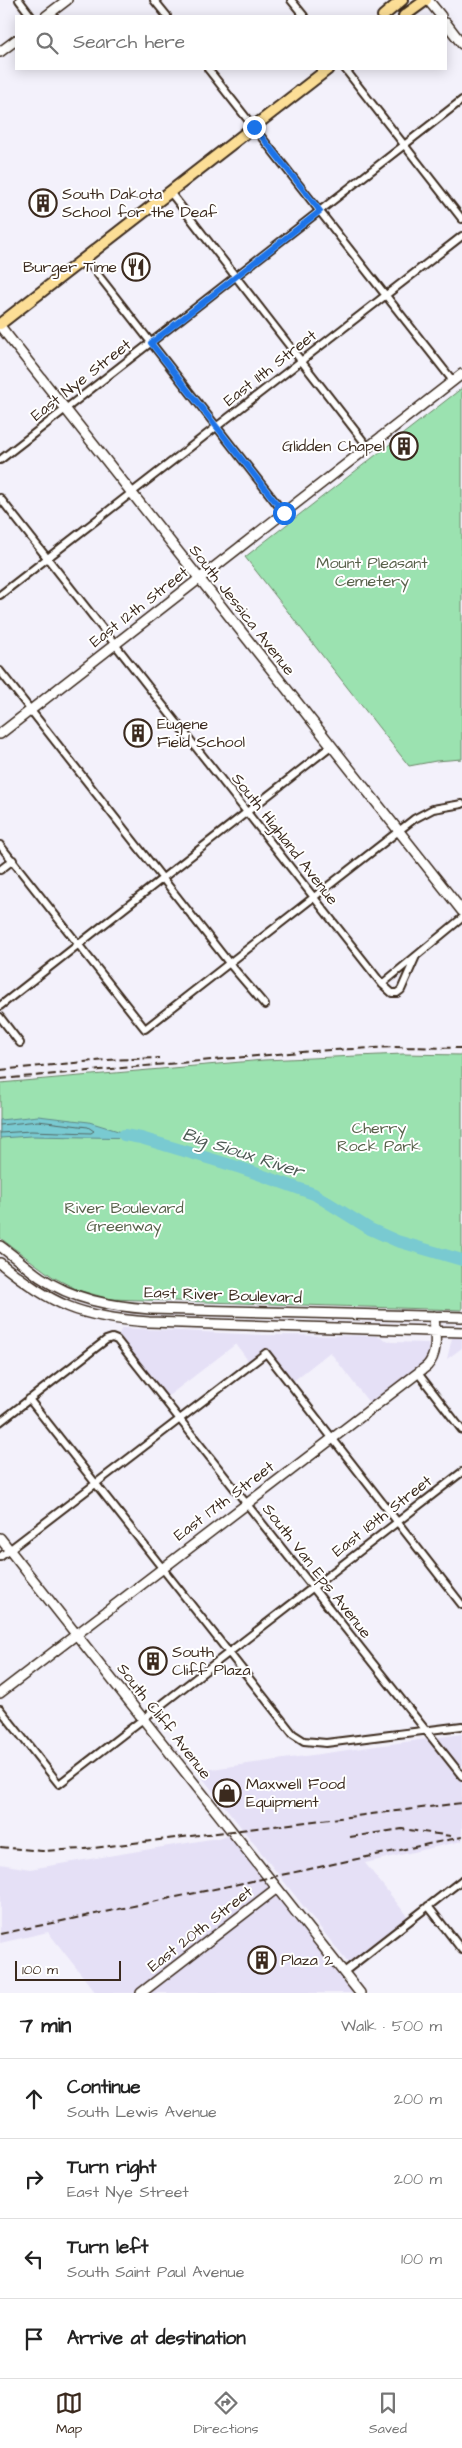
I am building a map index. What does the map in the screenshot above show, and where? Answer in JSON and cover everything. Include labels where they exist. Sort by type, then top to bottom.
[{"type":"main road","points":[[384,15],[402,0]]},
{"type":"main road","points":[[405,15],[427,0]]},
{"type":"main road","points":[[0,325],[327,70]]},
{"type":"street","points":[[19,0],[30,15]]},
{"type":"street","points":[[47,15],[66,0]]},
{"type":"street","points":[[154,0],[166,15]]},
{"type":"street","points":[[427,0],[440,15]]},
{"type":"street","points":[[293,2],[303,15]]},
{"type":"street","points":[[447,24],[462,44]]},
{"type":"street","points":[[0,52],[15,41]]},
{"type":"street","points":[[346,70],[462,219]]},
{"type":"street","points":[[210,71],[453,381]]},
{"type":"street","name":"East Nye Street","points":[[0,460],[462,100]]},
{"type":"street","points":[[170,192],[368,447]]},
{"type":"street","name":"East 11th Street","points":[[0,595],[462,236]]},
{"type":"street","points":[[85,258],[284,513]]},
{"type":"street","name":"South Jessica Avenue","points":[[0,325],[198,579],[462,911]]},
{"type":"street","name":"East 12th Street","points":[[0,734],[462,374]]},
{"type":"street","name":"South Highland Avenue","points":[[0,498],[382,984]]},
{"type":"street","points":[[0,672],[229,963],[265,1005]]},
{"type":"street","points":[[0,1006],[331,746]]},
{"type":"street","points":[[0,845],[145,1029],[398,831],[432,809],[462,804]]},
{"type":"street","points":[[0,870],[13,860]]},
{"type":"street","points":[[416,956],[401,990],[392,993],[382,984],[462,918]]},
{"type":"street","points":[[0,1018],[20,1043]]},
{"type":"street","name":"East River Boulevard","points":[[0,1246],[51,1284],[80,1298],[108,1305],[150,1309],[462,1317]]},
{"type":"street","name":"East River Boulevard","points":[[0,1263],[52,1300],[82,1313],[106,1318],[149,1322],[462,1332]]},
{"type":"street","name":"East 17th Street","points":[[0,1693],[418,1373],[434,1356],[434,1316]]},
{"type":"street","name":"South Van Eps Avenue","points":[[29,1399],[106,1340],[112,1338],[123,1345],[462,1776]]},
{"type":"street","points":[[0,1557],[266,1353],[396,1523],[462,1605]]},
{"type":"street","points":[[418,1373],[462,1430]]},
{"type":"street","points":[[0,1422],[29,1399],[283,1724],[293,1734],[304,1740],[334,1743],[462,1726]]},
{"type":"street","name":"East 18th Street","points":[[0,1709],[58,1784],[462,1472]]},
{"type":"street","name":"South Cliff Avenue","points":[[0,1538],[360,1993]]},
{"type":"street","points":[[344,1972],[462,1880]]},
{"type":"street","name":"East 20th Street","points":[[141,1993],[277,1888]]},
{"type":"street","points":[[428,1906],[462,1950]]},
{"type":"shaded area","points":[[122,1328],[263,1335],[376,1336],[392,1342],[428,1343],[429,1355],[425,1362],[370,1404],[330,1352],[292,1382],[267,1348],[249,1362],[236,1344],[167,1397],[118,1336]]},
{"type":"shaded area","points":[[453,1334],[462,1335],[462,1348],[447,1359]]},
{"type":"shaded area","points":[[462,1734],[462,1841],[365,1863],[408,1917],[348,1963],[197,1771]]},
{"type":"shaded area","points":[[235,1835],[360,1993],[96,1993],[48,1932],[0,1943],[0,1864],[30,1869]]},
{"type":"green space","name":"Mount Pleasant Cemetery","points":[[462,388],[462,759],[409,766],[245,557]]},
{"type":"green space","points":[[403,1054],[462,1055],[462,1310],[110,1299],[78,1290],[53,1277],[0,1238],[0,1083],[264,1060]],"holes":[[[171,1148],[241,1168],[292,1187]]]},
{"type":"water","points":[[38,1116],[89,1122],[141,1138],[31,1136],[0,1138],[0,1120]]},
{"type":"waterway","name":"Big Sioux River","points":[[124,1135],[141,1138],[241,1168],[314,1194],[370,1229],[397,1241],[462,1260]]},
{"type":"railway","points":[[0,1079],[312,1051],[394,1047],[462,1048]]},
{"type":"railway","points":[[0,1070],[105,1060],[159,1058]]},
{"type":"railway","points":[[0,1847],[42,1851],[85,1849],[462,1803]]},
{"type":"railway","points":[[350,1837],[402,1829],[451,1836]]},
{"type":"railway","points":[[0,1934],[462,1837]]},
{"type":"place","name":"South Dakota School for the Deaf","points":[[43,203]]},
{"type":"place","name":"Burger Time","points":[[136,267]]},
{"type":"place","name":"Glidden Chapel","points":[[404,446]]},
{"type":"place","name":"Eugene Field School","points":[[138,733]]},
{"type":"place","name":"South Cliff Plaza","points":[[153,1661]]},
{"type":"place","name":"Maxwell Food Equipment","points":[[227,1793]]},
{"type":"place","name":"Plaza 2","points":[[262,1960]]},
{"type":"route","points":[[254,127],[320,211],[151,343],[284,513]]},
{"type":"park label","name":"Cherry Rock Park","points":[[379,1137]]},
{"type":"park label","name":"River Boulevard Greenway","points":[[124,1217]]}]
